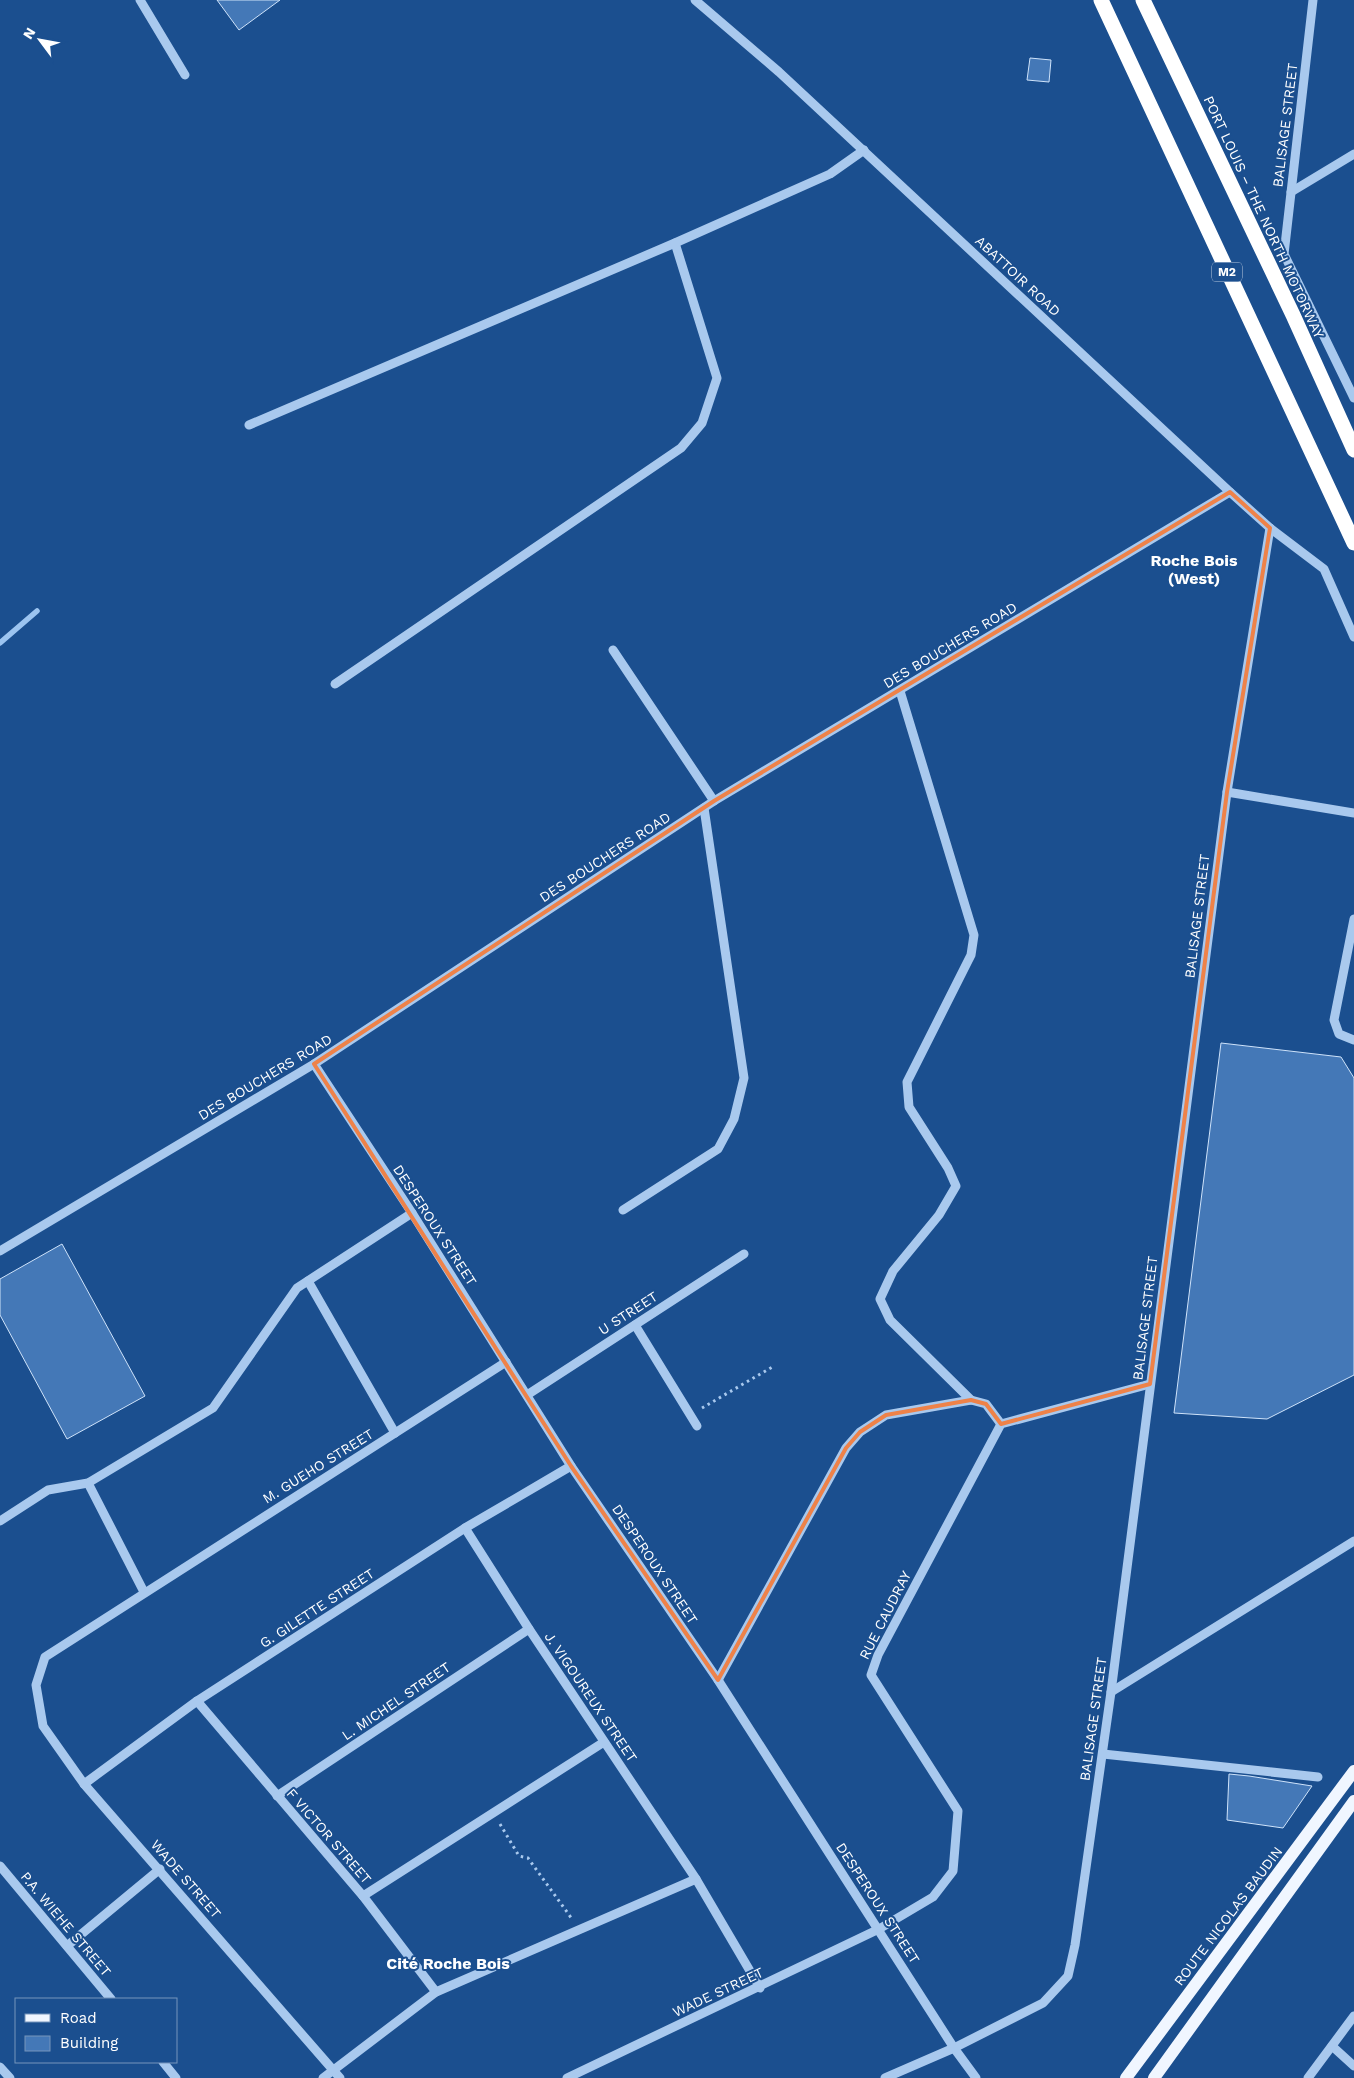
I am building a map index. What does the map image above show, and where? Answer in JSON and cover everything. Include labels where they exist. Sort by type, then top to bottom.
[{"type":"highway","name":"M2","points":[[1101,0],[1354,543]]},
{"type":"highway","name":"PORT LOUIS – THE NORTH MOTORWAY","points":[[1143,0],[1293,315],[1354,450]]},
{"type":"main road","name":"ROUTE NICOLAS BAUDIN","points":[[1126,2078],[1354,1771]]},
{"type":"main road","points":[[1154,2078],[1354,1801]]},
{"type":"street","points":[[140,0],[185,76]]},
{"type":"street","name":"ABATTOIR ROAD","points":[[695,0],[779,72],[864,150],[1230,492],[1270,528],[1324,569],[1354,637]]},
{"type":"street","name":"BALISAGE STREET","points":[[1313,0],[1284,254],[1354,398]]},
{"type":"street","points":[[249,425],[675,243],[830,174],[864,150]]},
{"type":"street","points":[[1291,192],[1354,154]]},
{"type":"street","points":[[335,684],[681,448],[702,423],[717,378],[675,243]]},
{"type":"street","name":"DES BOUCHERS ROAD","points":[[0,1251],[314,1064],[714,801],[1230,492]]},
{"type":"street","name":"BALISAGE STREET","points":[[885,2078],[954,2048],[1043,2004],[1068,1976],[1075,1945],[1103,1754],[1226,792],[1270,528]]},
{"type":"street","points":[[613,650],[714,801]]},
{"type":"street","points":[[900,691],[974,935],[971,955],[908,1082],[909,1107],[948,1168],[956,1186],[940,1215],[893,1272],[880,1299],[890,1320],[971,1400]]},
{"type":"street","points":[[1226,792],[1354,813]]},
{"type":"street","points":[[623,1210],[718,1149],[734,1119],[744,1078],[704,808]]},
{"type":"street","points":[[1354,919],[1334,1020],[1339,1034],[1354,1040]]},
{"type":"street","name":"DESPEROUX STREET","points":[[314,1064],[412,1213],[571,1466],[718,1680],[954,2048],[976,2078]]},
{"type":"street","points":[[0,1521],[48,1490],[88,1483],[214,1408],[297,1288],[412,1213]]},
{"type":"street","name":"U STREET","points":[[527,1395],[744,1254]]},
{"type":"street","points":[[308,1281],[395,1433]]},
{"type":"street","points":[[635,1325],[697,1426]]},
{"type":"street","name":"M. GUEHO STREET","points":[[36,1685],[45,1657],[506,1362]]},
{"type":"street","points":[[718,1680],[846,1448],[860,1432],[886,1415],[971,1400],[986,1404],[1001,1424],[1150,1384]]},
{"type":"street","name":"RUE CAUDRAY","points":[[879,1929],[933,1897],[953,1871],[958,1811],[871,1676],[878,1655],[1001,1424]]},
{"type":"street","name":"G. GILETTE STREET","points":[[84,1784],[197,1702],[465,1528],[571,1466]]},
{"type":"street","points":[[88,1483],[144,1592]]},
{"type":"street","name":"J. VIGOUREUX STREET","points":[[465,1528],[529,1629],[696,1879],[760,1988]]},
{"type":"street","points":[[1111,1692],[1354,1542]]},
{"type":"street","name":"L. MICHEL STREET","points":[[278,1796],[529,1629]]},
{"type":"street","name":"WADE STREET","points":[[36,1685],[43,1726],[84,1784],[340,2078]]},
{"type":"street","name":"F VICTOR STREET","points":[[197,1702],[363,1896],[436,1992]]},
{"type":"street","points":[[363,1896],[604,1742]]},
{"type":"street","points":[[1103,1754],[1318,1777]]},
{"type":"street","name":"P.A. WIEHE STREET","points":[[0,1866],[110,1998]]},
{"type":"street","points":[[67,1946],[160,1869]]},
{"type":"street","points":[[323,2078],[436,1992],[696,1879]]},
{"type":"street","name":"WADE STREET","points":[[567,2078],[760,1988],[879,1929]]},
{"type":"street","points":[[1308,2078],[1354,2016]]},
{"type":"street","points":[[1332,2046],[1354,2066]]},
{"type":"street","points":[[164,2063],[176,2078]]},
{"type":"street","points":[[0,2067],[10,2078]]},
{"type":"path","points":[[690,1414],[774,1366]]},
{"type":"path","points":[[493,1813],[519,1856],[528,1858],[580,1930]]},
{"type":"highlighted area","points":[[1230,492],[1270,528],[1227,792],[1150,1384],[1001,1424],[986,1404],[971,1400],[886,1415],[860,1432],[846,1448],[718,1680],[571,1466],[314,1064],[714,801]]},
{"type":"building","points":[[217,0],[280,0],[239,30]]},
{"type":"building","points":[[1030,58],[1051,60],[1049,82],[1027,80]]},
{"type":"building","points":[[1221,1043],[1341,1057],[1354,1078],[1354,1375],[1267,1419],[1174,1413]]},
{"type":"building","points":[[62,1244],[145,1396],[67,1439],[0,1315],[0,1279]]},
{"type":"building","points":[[1229,1774],[1312,1786],[1283,1828],[1227,1820]]},
{"type":"waterway","points":[[0,643],[37,611]]},
{"type":"district","name":"Roche Bois (West)","points":[[1194,569]]},
{"type":"district","name":"Cité Roche Bois","points":[[448,1963]]}]
